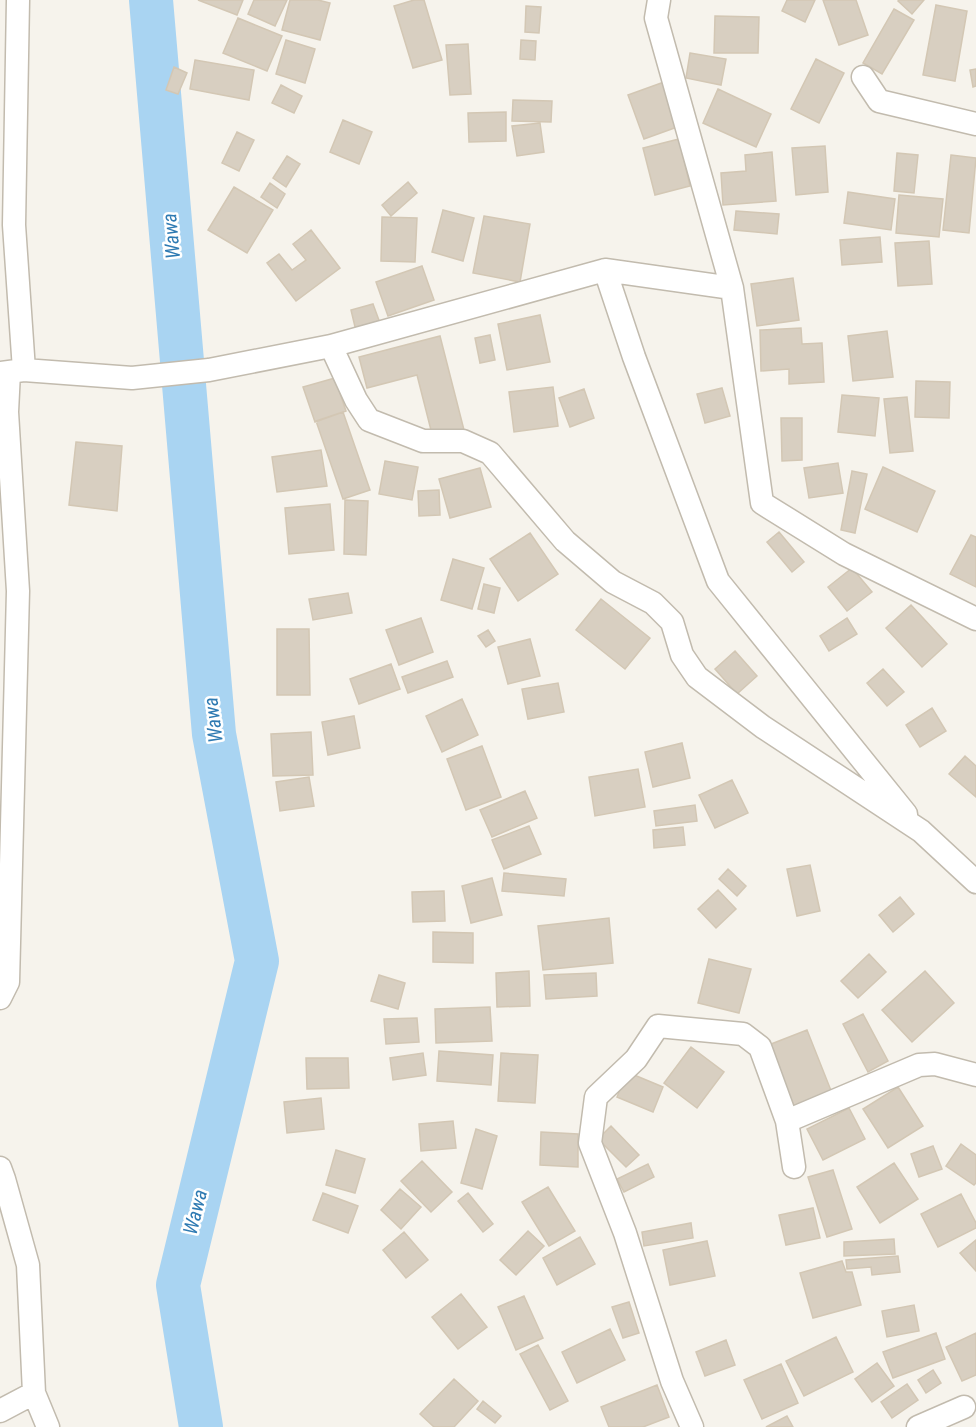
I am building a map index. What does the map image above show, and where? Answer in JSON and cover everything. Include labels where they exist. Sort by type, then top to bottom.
[{"type":"street","points":[[0,998],[8,982],[18,591],[7,412],[13,307],[18,0]]},
{"type":"street","points":[[659,0],[656,18],[732,288],[762,502],[844,554],[976,620]]},
{"type":"street","points":[[863,77],[879,101],[976,124]]},
{"type":"street","points":[[11,372],[132,378],[209,370],[331,346],[605,270],[732,288]]},
{"type":"street","points":[[605,270],[634,357],[718,580],[921,831],[976,882]]},
{"type":"street","points":[[0,278],[13,307]]},
{"type":"street","points":[[331,346],[356,400],[369,420],[423,441],[463,441],[490,453],[565,542],[613,582],[654,603],[672,621],[682,655],[697,677],[763,727],[921,831]]},
{"type":"street","points":[[692,1427],[672,1381],[625,1233],[590,1143],[596,1097],[636,1059],[658,1026],[743,1034],[760,1047],[787,1121],[794,1167]]},
{"type":"street","points":[[787,1121],[919,1065],[935,1064],[976,1075]]},
{"type":"street","points":[[0,1168],[28,1264],[34,1393],[48,1427]]},
{"type":"street","points":[[0,1411],[34,1393]]},
{"type":"street","points":[[918,1427],[964,1407]]},
{"type":"building","points":[[198,0],[243,0],[237,15]]},
{"type":"building","points":[[254,0],[287,0],[275,26],[248,14]]},
{"type":"building","points":[[290,0],[318,0],[330,3],[320,40],[282,30]]},
{"type":"building","points":[[414,0],[424,0],[442,60],[413,68],[394,6]]},
{"type":"building","points":[[787,0],[815,0],[805,22],[782,11]]},
{"type":"building","points":[[823,0],[856,0],[868,35],[839,45]]},
{"type":"building","points":[[899,0],[924,0],[912,14]]},
{"type":"building","points":[[936,5],[967,11],[955,81],[923,75]]},
{"type":"building","points":[[526,6],[541,7],[539,33],[525,32]]},
{"type":"building","points":[[894,9],[914,20],[882,74],[863,63]]},
{"type":"building","points":[[715,16],[759,17],[758,53],[714,53]]},
{"type":"building","points":[[238,18],[282,36],[267,71],[223,53]]},
{"type":"building","points":[[286,40],[315,49],[305,83],[276,74]]},
{"type":"building","points":[[521,40],[536,41],[535,60],[520,59]]},
{"type":"building","points":[[468,44],[471,94],[450,95],[446,45]]},
{"type":"building","points":[[690,53],[726,59],[721,85],[686,78]]},
{"type":"building","points":[[816,59],[844,73],[819,123],[791,109]]},
{"type":"building","points":[[195,60],[254,70],[249,100],[190,89]]},
{"type":"building","points":[[174,67],[187,73],[178,94],[166,90]]},
{"type":"building","points":[[976,69],[976,86],[973,87],[970,70]]},
{"type":"building","points":[[664,82],[680,126],[644,139],[628,95]]},
{"type":"building","points":[[281,85],[302,96],[294,113],[272,103]]},
{"type":"building","points":[[718,89],[771,114],[756,147],[703,123]]},
{"type":"building","points":[[513,100],[552,101],[551,122],[512,121]]},
{"type":"building","points":[[506,112],[506,141],[469,142],[468,113]]},
{"type":"building","points":[[343,120],[372,132],[359,164],[330,152]]},
{"type":"building","points":[[540,123],[544,152],[517,156],[512,126]]},
{"type":"building","points":[[237,132],[254,140],[239,171],[222,163]]},
{"type":"building","points":[[679,139],[690,186],[655,195],[643,148]]},
{"type":"building","points":[[825,146],[828,192],[796,195],[792,148]]},
{"type":"building","points":[[772,152],[776,201],[723,205],[721,173],[746,171],[745,155]]},
{"type":"building","points":[[897,153],[918,155],[914,193],[894,191]]},
{"type":"building","points":[[951,155],[976,158],[969,233],[943,230]]},
{"type":"building","points":[[287,156],[300,164],[286,187],[273,178]]},
{"type":"building","points":[[408,182],[417,193],[391,216],[382,205]]},
{"type":"building","points":[[270,183],[285,194],[277,208],[261,197]]},
{"type":"building","points":[[234,187],[273,210],[247,253],[208,230]]},
{"type":"building","points":[[848,192],[895,199],[891,230],[844,223]]},
{"type":"building","points":[[899,195],[943,199],[939,237],[896,233]]},
{"type":"building","points":[[443,210],[474,218],[463,261],[432,252]]},
{"type":"building","points":[[736,211],[779,214],[777,234],[734,230]]},
{"type":"building","points":[[484,216],[530,224],[520,282],[473,273]]},
{"type":"building","points":[[382,217],[417,218],[415,262],[381,261]]},
{"type":"building","points":[[311,230],[340,268],[296,301],[267,263],[279,254],[292,270],[306,260],[293,244]]},
{"type":"building","points":[[880,237],[882,262],[842,265],[840,240]]},
{"type":"building","points":[[929,241],[932,284],[898,286],[895,243]]},
{"type":"building","points":[[422,266],[434,300],[388,316],[376,282]]},
{"type":"building","points":[[793,278],[799,320],[757,326],[751,284]]},
{"type":"building","points":[[373,304],[380,323],[356,331],[351,310]]},
{"type":"building","points":[[540,315],[550,362],[507,370],[498,324]]},
{"type":"building","points":[[801,328],[802,344],[822,343],[824,382],[789,384],[789,369],[761,371],[760,330]]},
{"type":"building","points":[[887,331],[893,377],[853,381],[848,336]]},
{"type":"building","points":[[490,335],[495,360],[480,363],[475,338]]},
{"type":"building","points":[[440,336],[464,430],[433,438],[417,375],[367,388],[359,357]]},
{"type":"building","points":[[335,378],[346,411],[315,422],[303,387]]},
{"type":"building","points":[[916,381],[950,382],[949,418],[915,417]]},
{"type":"building","points":[[553,387],[558,426],[514,432],[509,392]]},
{"type":"building","points":[[722,388],[730,416],[705,423],[697,394]]},
{"type":"building","points":[[584,389],[594,418],[570,427],[559,398]]},
{"type":"building","points":[[842,395],[879,398],[875,436],[838,432]]},
{"type":"building","points":[[907,397],[913,451],[890,453],[884,399]]},
{"type":"building","points":[[343,412],[370,490],[343,499],[316,421]]},
{"type":"building","points":[[781,418],[802,418],[802,460],[782,461]]},
{"type":"building","points":[[76,442],[122,446],[117,511],[69,505]]},
{"type":"building","points":[[321,450],[327,486],[277,492],[272,457]]},
{"type":"building","points":[[385,461],[418,467],[412,500],[379,494]]},
{"type":"building","points":[[838,463],[843,493],[809,498],[804,468]]},
{"type":"building","points":[[883,467],[935,491],[917,532],[865,509]]},
{"type":"building","points":[[480,468],[491,507],[450,518],[439,479]]},
{"type":"building","points":[[852,471],[867,474],[855,533],[841,530]]},
{"type":"building","points":[[439,490],[440,515],[419,516],[418,491]]},
{"type":"building","points":[[345,500],[368,501],[366,555],[344,554]]},
{"type":"building","points":[[330,504],[334,550],[289,554],[285,508]]},
{"type":"building","points":[[779,532],[804,562],[792,572],[767,542]]},
{"type":"building","points":[[530,533],[558,574],[518,601],[490,559]]},
{"type":"building","points":[[971,535],[976,537],[976,587],[950,574]]},
{"type":"building","points":[[453,559],[484,568],[472,609],[441,600]]},
{"type":"building","points":[[852,568],[872,592],[847,611],[828,587]]},
{"type":"building","points":[[484,584],[500,588],[494,613],[478,609]]},
{"type":"building","points":[[348,593],[352,613],[313,620],[309,599]]},
{"type":"building","points":[[601,599],[650,638],[625,669],[576,630]]},
{"type":"building","points":[[911,605],[947,644],[922,667],[886,628]]},
{"type":"building","points":[[421,618],[433,652],[399,665],[386,630]]},
{"type":"building","points":[[847,618],[857,634],[829,651],[820,636]]},
{"type":"building","points":[[277,629],[309,629],[310,695],[277,695]]},
{"type":"building","points":[[488,630],[495,641],[486,647],[478,636]]},
{"type":"building","points":[[530,639],[540,676],[508,684],[498,647]]},
{"type":"building","points":[[735,651],[757,676],[737,694],[715,669]]},
{"type":"building","points":[[447,661],[453,677],[408,693],[402,677]]},
{"type":"building","points":[[391,664],[400,689],[359,704],[350,679]]},
{"type":"building","points":[[883,669],[904,692],[887,706],[867,683]]},
{"type":"building","points":[[558,683],[564,712],[528,719],[522,689]]},
{"type":"building","points":[[462,699],[478,735],[442,752],[426,716]]},
{"type":"building","points":[[932,708],[946,731],[920,747],[906,725]]},
{"type":"building","points":[[354,716],[360,748],[328,755],[322,722]]},
{"type":"building","points":[[311,732],[313,775],[273,776],[271,734]]},
{"type":"building","points":[[682,743],[690,778],[653,787],[645,752]]},
{"type":"building","points":[[482,746],[501,797],[466,810],[447,759]]},
{"type":"building","points":[[965,756],[976,766],[976,797],[949,774]]},
{"type":"building","points":[[638,769],[645,807],[595,816],[589,777]]},
{"type":"building","points":[[309,777],[314,806],[280,811],[276,782]]},
{"type":"building","points":[[732,780],[748,813],[715,828],[699,795]]},
{"type":"building","points":[[525,791],[537,818],[492,837],[480,810]]},
{"type":"building","points":[[695,805],[697,821],[656,826],[654,811]]},
{"type":"building","points":[[529,826],[541,854],[504,869],[492,840]]},
{"type":"building","points":[[683,827],[685,845],[654,848],[653,830]]},
{"type":"building","points":[[810,865],[820,911],[797,916],[787,869]]},
{"type":"building","points":[[728,869],[746,886],[737,896],[719,879]]},
{"type":"building","points":[[504,873],[566,879],[564,896],[502,891]]},
{"type":"building","points":[[492,878],[502,915],[471,923],[462,886]]},
{"type":"building","points":[[718,890],[736,909],[716,928],[698,909]]},
{"type":"building","points":[[444,891],[445,921],[413,922],[412,892]]},
{"type":"building","points":[[900,897],[914,914],[893,932],[879,915]]},
{"type":"building","points":[[609,918],[613,963],[543,970],[538,926]]},
{"type":"building","points":[[433,932],[473,933],[473,963],[433,962]]},
{"type":"building","points":[[869,954],[886,972],[858,998],[841,981]]},
{"type":"building","points":[[709,959],[751,969],[739,1013],[698,1003]]},
{"type":"building","points":[[529,971],[530,1006],[497,1007],[496,973]]},
{"type":"building","points":[[925,971],[954,1003],[912,1042],[882,1010]]},
{"type":"building","points":[[596,973],[597,996],[546,999],[544,975]]},
{"type":"building","points":[[379,975],[405,983],[398,1009],[371,1001]]},
{"type":"building","points":[[490,1007],[492,1041],[436,1043],[435,1009]]},
{"type":"building","points":[[863,1014],[888,1061],[868,1072],[843,1024]]},
{"type":"building","points":[[417,1018],[419,1042],[386,1044],[384,1019]]},
{"type":"building","points":[[807,1030],[832,1093],[791,1109],[766,1046]]},
{"type":"building","points":[[691,1047],[724,1072],[697,1108],[664,1083]]},
{"type":"building","points":[[439,1051],[493,1055],[491,1085],[437,1081]]},
{"type":"building","points":[[423,1053],[426,1075],[393,1080],[390,1058]]},
{"type":"building","points":[[501,1053],[538,1055],[535,1103],[498,1101]]},
{"type":"building","points":[[306,1058],[348,1058],[349,1088],[307,1089]]},
{"type":"building","points":[[627,1072],[663,1087],[653,1112],[617,1097]]},
{"type":"building","points":[[898,1087],[923,1126],[888,1148],[863,1109]]},
{"type":"building","points":[[321,1098],[324,1129],[287,1133],[284,1102]]},
{"type":"building","points":[[849,1108],[865,1139],[823,1160],[807,1129]]},
{"type":"building","points":[[453,1121],[456,1148],[421,1151],[419,1124]]},
{"type":"building","points":[[611,1126],[639,1155],[626,1167],[598,1139]]},
{"type":"building","points":[[476,1129],[497,1136],[482,1189],[461,1183]]},
{"type":"building","points":[[541,1132],[578,1134],[578,1167],[540,1165]]},
{"type":"building","points":[[961,1144],[976,1155],[976,1183],[974,1185],[946,1166]]},
{"type":"building","points":[[933,1146],[942,1169],[919,1177],[911,1154]]},
{"type":"building","points":[[336,1150],[365,1159],[355,1193],[326,1185]]},
{"type":"building","points":[[422,1161],[452,1192],[431,1212],[401,1181]]},
{"type":"building","points":[[894,1163],[918,1199],[880,1223],[857,1187]]},
{"type":"building","points":[[648,1164],[654,1177],[624,1192],[617,1179]]},
{"type":"building","points":[[833,1170],[852,1229],[827,1237],[808,1177]]},
{"type":"building","points":[[548,1187],[575,1231],[549,1246],[522,1202]]},
{"type":"building","points":[[400,1189],[421,1207],[401,1229],[381,1210]]},
{"type":"building","points":[[323,1193],[358,1206],[348,1233],[313,1220]]},
{"type":"building","points":[[468,1193],[493,1224],[483,1232],[458,1201]]},
{"type":"building","points":[[961,1194],[976,1223],[976,1228],[938,1247],[921,1214]]},
{"type":"building","points":[[813,1208],[820,1238],[786,1245],[779,1215]]},
{"type":"building","points":[[691,1223],[693,1238],[644,1246],[642,1232]]},
{"type":"building","points":[[528,1231],[544,1246],[516,1275],[500,1260]]},
{"type":"building","points":[[404,1232],[428,1260],[406,1278],[383,1250]]},
{"type":"building","points":[[580,1237],[595,1264],[557,1285],[543,1258]]},
{"type":"building","points":[[894,1239],[895,1254],[844,1256],[844,1242]]},
{"type":"building","points":[[976,1240],[976,1271],[960,1253]]},
{"type":"building","points":[[707,1241],[715,1276],[670,1285],[663,1250]]},
{"type":"building","points":[[898,1256],[900,1272],[872,1275],[871,1267],[847,1269],[846,1260]]},
{"type":"building","points":[[842,1261],[846,1272],[852,1272],[861,1305],[813,1318],[800,1273]]},
{"type":"building","points":[[461,1294],[487,1327],[458,1349],[432,1317]]},
{"type":"building","points":[[524,1296],[543,1338],[516,1350],[498,1307]]},
{"type":"building","points":[[629,1302],[639,1333],[623,1338],[612,1307]]},
{"type":"building","points":[[914,1305],[919,1331],[887,1337],[882,1311]]},
{"type":"building","points":[[610,1329],[625,1360],[577,1383],[562,1352]]},
{"type":"building","points":[[936,1333],[945,1359],[893,1378],[883,1352]]},
{"type":"building","points":[[976,1333],[976,1375],[962,1381],[946,1347]]},
{"type":"building","points":[[836,1337],[853,1372],[804,1396],[786,1361]]},
{"type":"building","points":[[726,1340],[735,1365],[705,1376],[696,1352]]},
{"type":"building","points":[[538,1345],[568,1401],[550,1410],[520,1354]]},
{"type":"building","points":[[877,1363],[894,1386],[872,1402],[855,1379]]},
{"type":"building","points":[[781,1364],[798,1403],[762,1419],[744,1380]]},
{"type":"building","points":[[933,1370],[941,1383],[926,1393],[918,1380]]},
{"type":"building","points":[[454,1379],[478,1401],[454,1427],[434,1427],[420,1414]]},
{"type":"building","points":[[907,1384],[918,1400],[892,1418],[881,1402]]},
{"type":"building","points":[[657,1385],[669,1417],[643,1427],[609,1427],[601,1407]]},
{"type":"building","points":[[483,1401],[501,1416],[495,1423],[477,1409]]},
{"type":"building","points":[[787,1416],[793,1427],[766,1427]]},
{"type":"waterway","name":"Wawa","points":[[151,0],[214,734],[257,961],[178,1285],[201,1427]]}]
